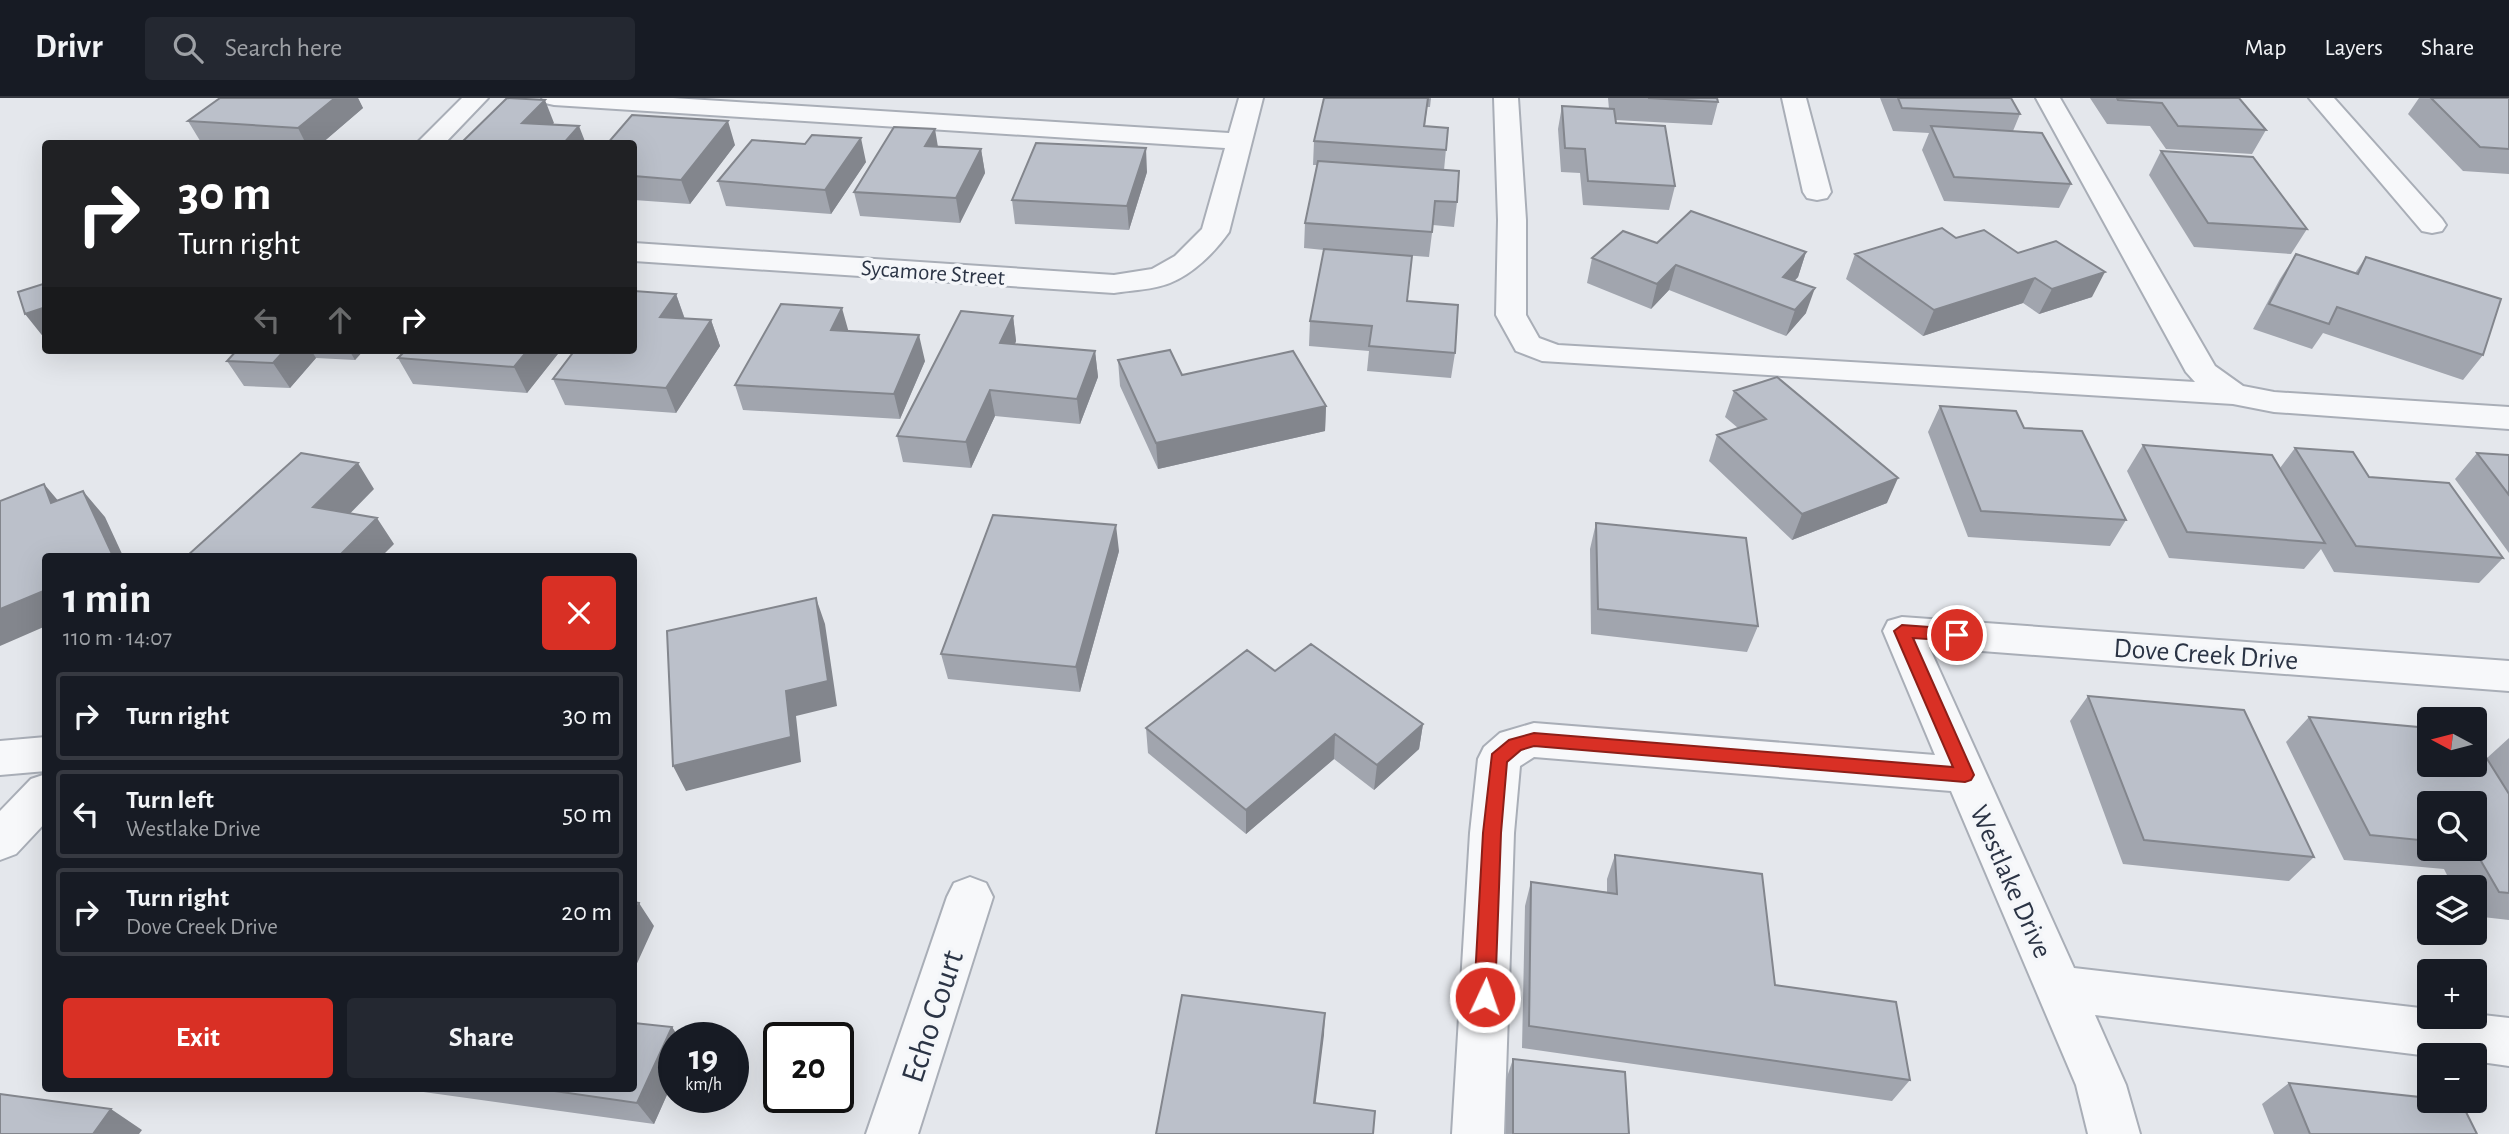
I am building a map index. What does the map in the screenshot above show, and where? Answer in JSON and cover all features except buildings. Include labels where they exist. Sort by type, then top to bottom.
[{"type":"street","points":[[433,140],[476,98]]},
{"type":"street","points":[[554,98],[1239,141],[1251,98]]},
{"type":"street","points":[[1506,98],[1512,220],[1511,315],[1527,344],[1553,354],[2233,394],[2274,402],[2509,418]]},
{"type":"street","points":[[1794,98],[1817,192]]},
{"type":"street","points":[[2048,98],[2202,372],[2233,394]]},
{"type":"street","points":[[2321,98],[2432,225]]},
{"type":"street","name":"Sycamore Street","points":[[637,252],[1114,284],[1160,277],[1185,262],[1215,232],[1239,141]]},
{"type":"street","name":"Dove Creek Drive","points":[[1902,631],[2509,676]]},
{"type":"street","name":"Westlake Drive","points":[[1902,631],[2101,1085],[2114,1134]]},
{"type":"street","points":[[1478,1134],[1492,833],[1499,759],[1515,745],[1534,740],[1965,775]]},
{"type":"street","points":[[0,758],[42,754]]},
{"type":"street","points":[[0,841],[42,796]]},
{"type":"street","name":"Echo Court","points":[[892,1134],[970,897]]},
{"type":"street","points":[[2059,988],[2509,1042]]},
{"type":"route","points":[[1485,997],[1492,833],[1499,759],[1515,745],[1534,740],[1965,775],[1902,631],[1957,635]]}]
